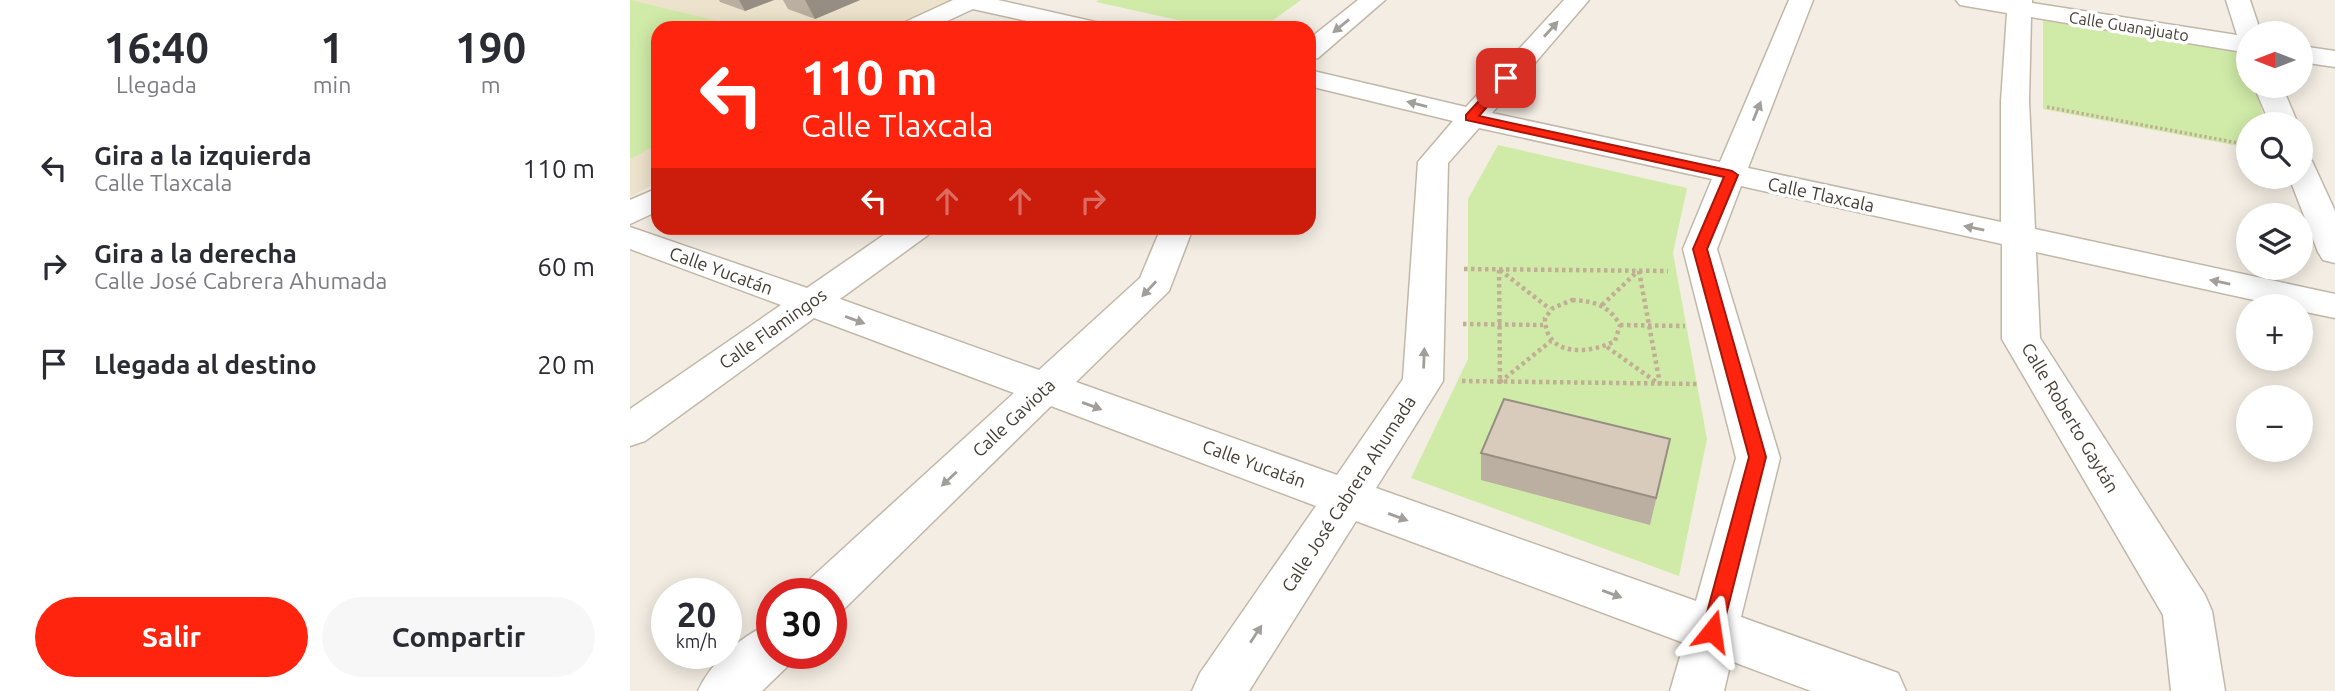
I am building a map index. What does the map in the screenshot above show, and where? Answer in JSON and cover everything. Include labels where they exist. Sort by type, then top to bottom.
[{"type":"street","points":[[1316,45],[1373,0]]},
{"type":"street","name":"Calle José Cabrera Ahumada","points":[[1219,691],[1423,381],[1433,162],[1577,0]]},
{"type":"street","points":[[1697,691],[1758,457],[1700,249],[1801,0]]},
{"type":"street","name":"Calle Guanajuato","points":[[1968,0],[2020,4],[2236,43]]},
{"type":"street","points":[[2238,0],[2245,21]]},
{"type":"street","points":[[928,21],[972,1],[1060,21]]},
{"type":"street","name":"Calle Roberto Gaytán","points":[[2020,4],[2015,101],[2021,339],[2187,611],[2198,691]]},
{"type":"street","points":[[2314,56],[2335,59]]},
{"type":"street","name":"Calle Tlaxcala","points":[[1316,80],[1732,175],[2335,306]]},
{"type":"street","points":[[2310,189],[2335,252]]},
{"type":"street","points":[[630,214],[651,202]]},
{"type":"street","name":"Calle Flamingos","points":[[630,430],[906,235]]},
{"type":"street","name":"Calle Gaviota","points":[[844,578],[1156,283],[1174,235]]},
{"type":"street","name":"Calle Yucatán","points":[[630,237],[1878,691]]},
{"type":"street","points":[[725,691],[756,662]]},
{"type":"path","points":[[2015,101],[2236,143]]},
{"type":"path","points":[[1428,269],[1707,271]]},
{"type":"path","points":[[1499,270],[1550,309]]},
{"type":"path","points":[[1499,270],[1500,382]]},
{"type":"path","points":[[1602,305],[1639,271]]},
{"type":"path","points":[[1639,271],[1660,384]]},
{"type":"path","points":[[1572,300],[1602,305],[1616,316],[1620,325],[1619,333],[1607,347],[1597,351],[1572,351],[1551,341],[1543,325],[1544,316],[1550,309],[1572,300]]},
{"type":"path","points":[[1425,324],[1543,325]]},
{"type":"path","points":[[1620,325],[1722,326]]},
{"type":"path","points":[[1500,382],[1551,341]]},
{"type":"path","points":[[1607,347],[1660,384]]},
{"type":"path","points":[[1423,381],[1737,385]]},
{"type":"shaded area","points":[[630,0],[958,0],[911,21],[651,21],[651,186],[630,197]]},
{"type":"green space","points":[[630,0],[718,21],[651,21],[651,148],[630,159]]},
{"type":"green space","points":[[1301,0],[1272,21],[1182,21],[1096,2]]},
{"type":"green space","points":[[2043,20],[2236,51],[2236,98],[2258,98],[2262,112],[2236,112],[2236,146],[2043,109]]},
{"type":"green space","points":[[1498,145],[1687,188],[1673,253],[1707,439],[1679,576],[1411,478],[1468,359],[1468,199]]},
{"type":"building","points":[[1504,399],[1670,439],[1656,498],[1481,453]]},
{"type":"route","points":[[1506,78],[1471,117],[1732,175],[1700,249],[1758,457],[1712,631]]}]
